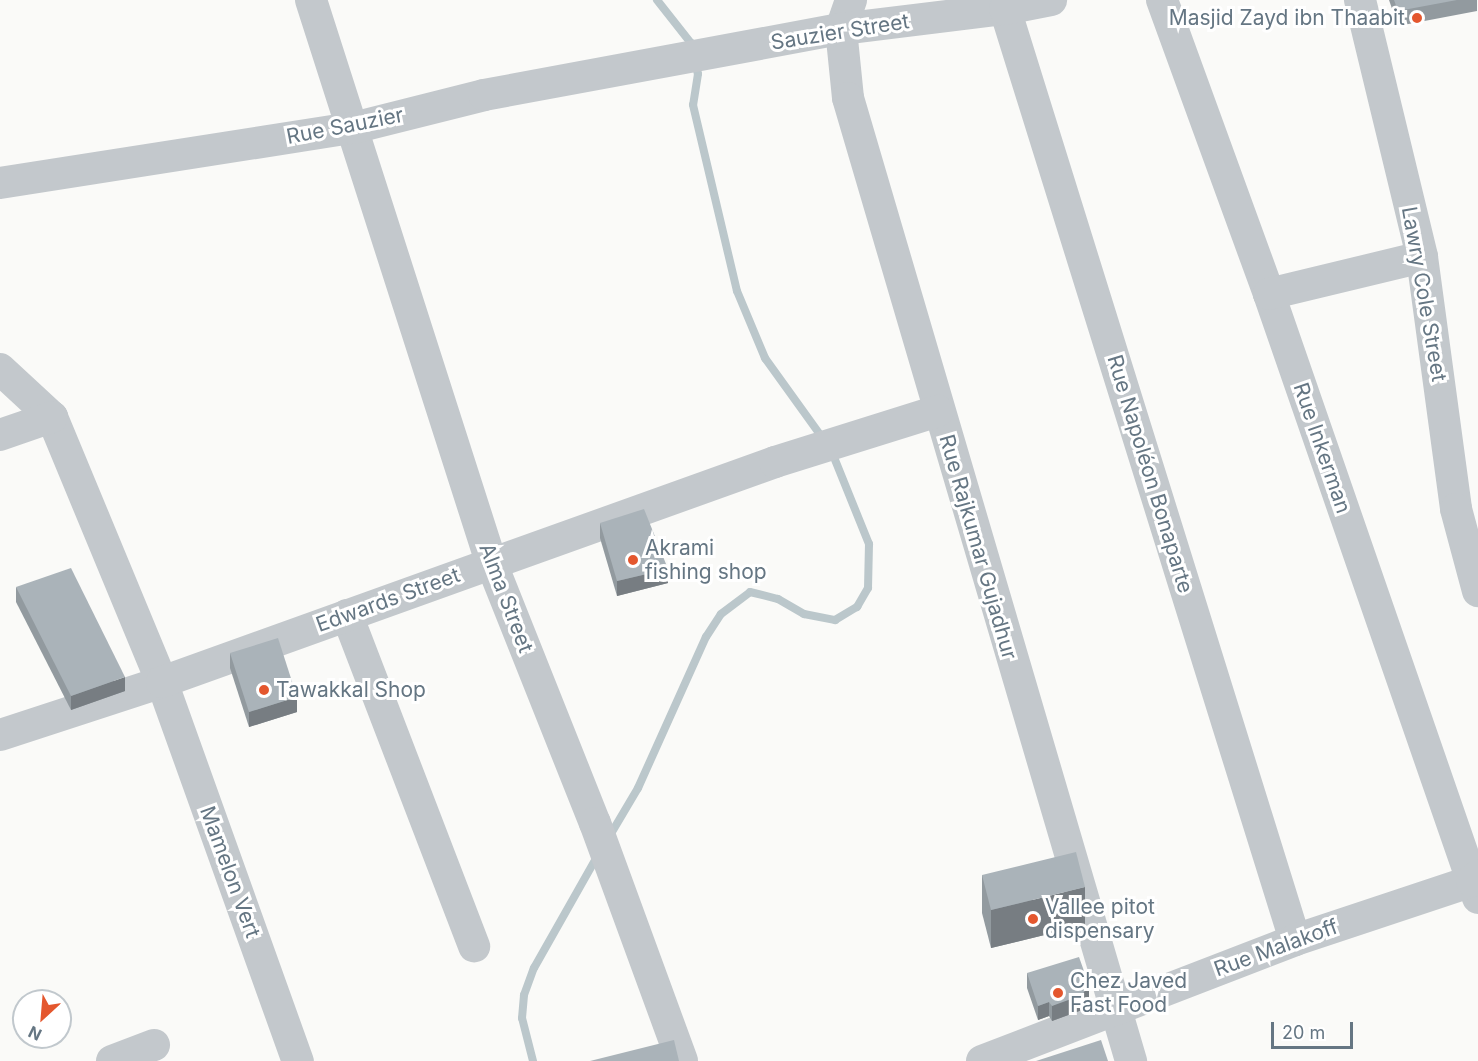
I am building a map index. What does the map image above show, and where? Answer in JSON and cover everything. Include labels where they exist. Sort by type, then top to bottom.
[{"type":"street","name":"Alma Street","points":[[311,0],[491,562],[595,823],[682,1061]]},
{"type":"street","points":[[841,29],[851,0]]},
{"type":"street","name":"Sauzier Street","points":[[694,57],[841,29],[1005,9],[1051,0]]},
{"type":"street","name":"Rue Inkerman","points":[[1162,0],[1269,294],[1476,885]]},
{"type":"street","name":"Lawry Cole Street","points":[[1360,0],[1422,257],[1456,508],[1478,591]]},
{"type":"street","name":"Rue Napoléon Bonaparte","points":[[1005,9],[1294,940]]},
{"type":"street","name":"Rue Rajkumar Gujadhur","points":[[841,29],[848,98],[938,411],[1131,1061]]},
{"type":"street","name":"Rue Sauzier","points":[[0,183],[353,128],[484,95],[694,57]]},
{"type":"street","points":[[1269,294],[1422,257]]},
{"type":"street","points":[[0,369],[52,417],[0,435]]},
{"type":"street","name":"Edwards Street","points":[[0,735],[162,682],[491,562],[775,462],[938,411]]},
{"type":"street","name":"Mamelon Vert","points":[[52,417],[162,682],[298,1061]]},
{"type":"street","points":[[346,615],[474,946]]},
{"type":"street","name":"Rue Malakoff","points":[[982,1061],[1294,940],[1476,885]]},
{"type":"street","points":[[112,1061],[154,1045]]},
{"type":"building","points":[[1394,0],[1457,0],[1398,11]]},
{"type":"building","name":"Akrami fishing shop","points":[[644,509],[668,569],[617,581],[600,523]]},
{"type":"building","points":[[71,568],[125,677],[71,696],[16,587]]},
{"type":"building","name":"Tawakkal Shop","points":[[278,638],[297,697],[249,712],[230,653]]},
{"type":"building","points":[[1076,852],[1085,887],[991,910],[982,875]]},
{"type":"building","points":[[1079,957],[1089,985],[1082,995],[1052,1006],[1049,1002],[1038,1006],[1027,973]]},
{"type":"building","points":[[674,1040],[679,1061],[590,1061]]},
{"type":"building","points":[[1101,1040],[1108,1061],[1036,1061]]},
{"type":"waterway","points":[[657,0],[691,43],[692,50]]},
{"type":"waterway","points":[[695,63],[698,74],[693,105],[737,291],[765,358],[824,440]]},
{"type":"waterway","points":[[609,837],[638,788],[706,637],[721,614],[750,592],[778,599],[804,614],[835,620],[857,607],[868,588],[869,544],[831,450]]},
{"type":"waterway","points":[[533,1061],[522,1018],[524,995],[534,968],[598,855]]},
{"type":"place","name":"Masjid Zayd ibn Thaabit","points":[[1417,18]]},
{"type":"place","name":"Akrami fishing shop","points":[[633,560]]},
{"type":"place","name":"Tawakkal Shop","points":[[264,690]]},
{"type":"place","name":"Vallee pitot dispensary","points":[[1033,919]]},
{"type":"place","name":"Chez Javed Fast Food","points":[[1058,993]]}]
